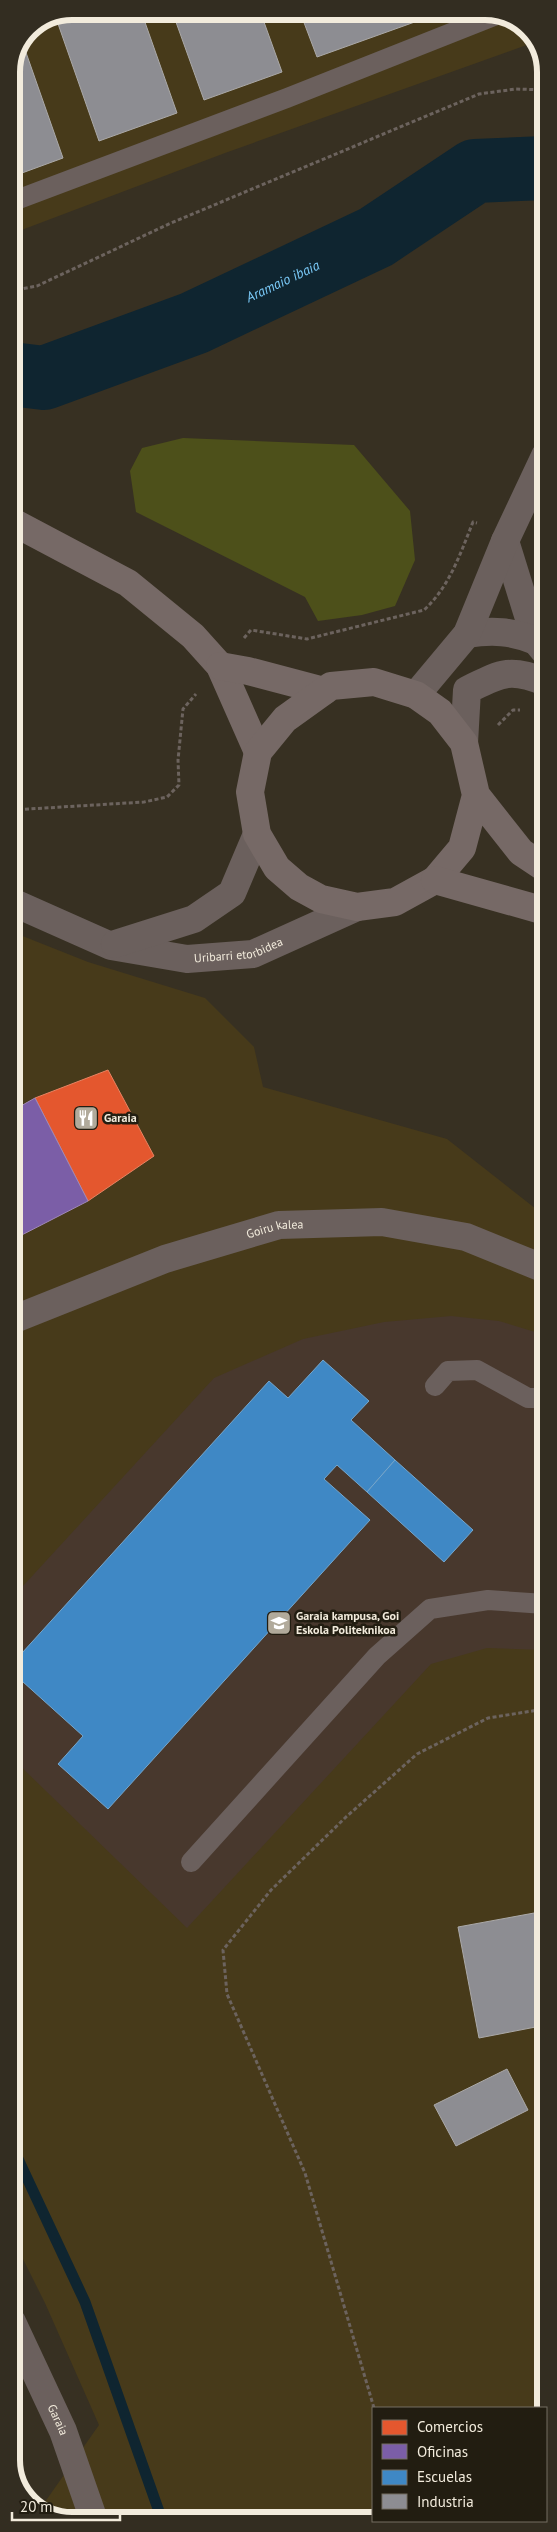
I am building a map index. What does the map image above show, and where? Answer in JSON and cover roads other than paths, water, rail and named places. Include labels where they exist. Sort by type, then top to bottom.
[{"type":"main road","points":[[20,525],[128,583],[193,636],[220,666],[258,752]]},
{"type":"main road","points":[[220,666],[248,670],[324,691]]},
{"type":"main road","points":[[476,795],[462,848],[435,880],[395,902],[357,907],[321,899],[299,887],[277,868],[257,834],[250,792],[258,752],[286,718],[331,686],[374,682],[416,695],[440,712],[464,743],[476,795],[521,852],[537,863]]},
{"type":"main road","points":[[435,880],[537,909]]},
{"type":"street","points":[[416,695],[466,634],[508,535],[537,473]]},
{"type":"street","points":[[508,535],[537,636]]},
{"type":"street","points":[[466,634],[490,630],[519,634],[537,644]]},
{"type":"street","points":[[464,743],[467,690],[466,634]]},
{"type":"street","points":[[467,690],[502,673],[530,676],[537,679]]},
{"type":"street","points":[[111,946],[194,919],[232,892],[257,834]]},
{"type":"street","name":"Uribarri etorbidea","points":[[20,906],[111,946],[187,959],[253,954],[357,907]]},
{"type":"street","name":"Goiru kalea","points":[[20,1317],[165,1259],[279,1225],[382,1222],[466,1238],[537,1266]]},
{"type":"street","name":"Garaia","points":[[20,2339],[62,2431],[91,2512]]},
{"type":"lane","points":[[20,199],[287,98],[483,20]]},
{"type":"lane","points":[[435,1386],[448,1370],[477,1370],[528,1398],[537,1398]]},
{"type":"lane","points":[[191,1862],[377,1656],[430,1609],[488,1600],[537,1603]]},
{"type":"waterway","name":"Aramaio ibaia","points":[[20,375],[44,378],[194,323],[376,237],[475,171],[537,168]]},
{"type":"waterway","points":[[20,2163],[85,2302],[159,2512]]},
{"type":"place","name":"Garaia","points":[[86,1118]]},
{"type":"place","name":"Garaia kampusa, Goi Eskola Politeknikoa","points":[[279,1623]]}]
